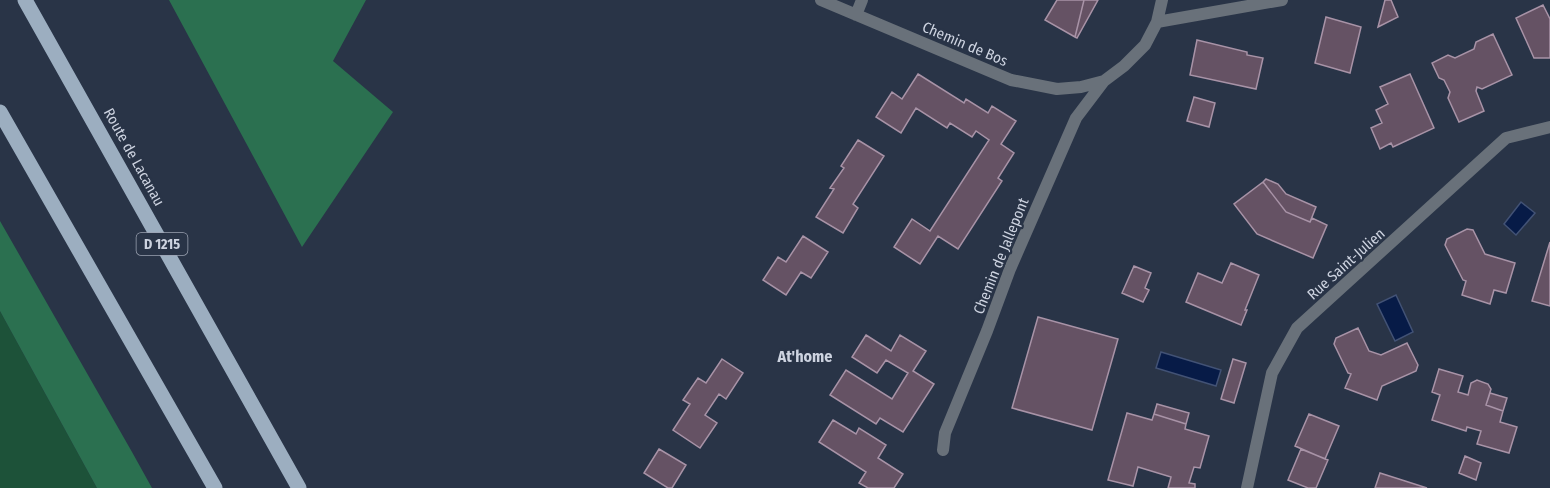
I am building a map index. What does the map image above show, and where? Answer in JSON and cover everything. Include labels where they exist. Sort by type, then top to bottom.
[{"type":"main road","name":"Route de Lacanau","points":[[25,0],[299,488]]},
{"type":"main road","points":[[0,112],[215,488]]},
{"type":"street","name":"Chemin de Bos","points":[[821,0],[1011,80],[1058,89],[1081,87],[1104,81]]},
{"type":"street","points":[[856,15],[862,0]]},
{"type":"street","points":[[1104,81],[1124,66],[1145,45],[1156,22],[1162,0]]},
{"type":"street","points":[[1156,22],[1282,0]]},
{"type":"street","name":"Chemin de Jallepont","points":[[943,450],[945,433],[1010,269],[1076,118],[1104,81]]},
{"type":"street","name":"Rue Saint-Julien","points":[[1247,488],[1272,374],[1298,328],[1506,138],[1550,127]]},
{"type":"green space","points":[[169,0],[366,0],[333,61],[393,112],[302,247]]},
{"type":"green space","points":[[0,221],[152,488],[97,488],[0,311]]},
{"type":"green space","points":[[0,311],[97,488],[0,488]]},
{"type":"water","points":[[1521,202],[1535,213],[1516,235],[1504,224]]},
{"type":"water","points":[[1396,295],[1413,332],[1395,341],[1377,304]]},
{"type":"water","points":[[1161,352],[1221,370],[1216,386],[1156,368]]},
{"type":"building","points":[[1057,0],[1084,0],[1075,37],[1045,20]]},
{"type":"building","points":[[1084,0],[1098,0],[1077,38],[1075,37]]},
{"type":"building","points":[[1385,0],[1391,0],[1398,17],[1378,27]]},
{"type":"building","points":[[1543,5],[1550,19],[1550,58],[1534,58],[1516,18]]},
{"type":"building","points":[[1326,17],[1361,27],[1350,73],[1315,63]]},
{"type":"building","points":[[1493,34],[1512,75],[1482,89],[1477,87],[1476,91],[1484,111],[1459,122],[1448,98],[1450,92],[1444,80],[1439,78],[1432,63],[1448,55],[1455,58],[1474,49],[1476,42]]},
{"type":"building","points":[[1197,40],[1263,58],[1256,89],[1190,75]]},
{"type":"building","points":[[918,74],[964,103],[966,99],[988,113],[992,106],[1016,121],[1001,144],[1014,153],[998,178],[1002,181],[958,249],[938,236],[920,264],[894,247],[912,219],[930,231],[989,140],[976,131],[972,137],[950,123],[947,128],[916,108],[901,133],[876,117],[892,92],[902,99]]},
{"type":"building","points":[[1410,74],[1434,128],[1393,147],[1391,143],[1380,149],[1371,128],[1382,123],[1376,110],[1388,104],[1380,87]]},
{"type":"building","points":[[1194,97],[1215,103],[1209,127],[1187,121]]},
{"type":"building","points":[[858,140],[884,156],[853,204],[858,208],[843,233],[816,217],[834,189],[830,188],[844,168],[841,166]]},
{"type":"building","points":[[1266,179],[1278,184],[1286,194],[1316,207],[1310,222],[1286,212],[1263,182]]},
{"type":"building","points":[[1263,182],[1286,212],[1310,222],[1312,218],[1327,225],[1313,258],[1257,234],[1234,204]]},
{"type":"building","points":[[1467,229],[1473,230],[1485,254],[1515,263],[1506,293],[1494,290],[1490,304],[1462,295],[1466,281],[1463,280],[1445,245],[1447,239]]},
{"type":"building","points":[[803,236],[828,252],[811,278],[801,272],[786,295],[763,280],[778,257],[786,262]]},
{"type":"building","points":[[1550,242],[1550,306],[1532,301]]},
{"type":"building","points":[[1231,263],[1259,275],[1241,325],[1186,302],[1198,273],[1222,283]]},
{"type":"building","points":[[1134,266],[1151,273],[1145,288],[1149,290],[1143,302],[1122,293]]},
{"type":"building","points":[[1038,317],[1118,339],[1092,430],[1012,408]]},
{"type":"building","points":[[1358,328],[1369,351],[1381,355],[1407,343],[1418,365],[1416,371],[1382,386],[1377,400],[1345,388],[1351,374],[1348,373],[1334,344],[1336,338]]},
{"type":"building","points":[[866,335],[891,351],[900,335],[926,351],[913,371],[934,384],[903,432],[880,418],[876,424],[830,395],[846,370],[892,399],[908,373],[886,360],[877,373],[852,357]]},
{"type":"building","points":[[722,359],[743,373],[726,399],[719,394],[705,415],[717,423],[700,448],[673,430],[690,404],[683,400],[698,378],[706,383]]},
{"type":"building","points":[[1233,359],[1246,363],[1234,403],[1221,399]]},
{"type":"building","points":[[1439,369],[1463,376],[1458,392],[1468,395],[1471,383],[1477,380],[1488,384],[1491,389],[1486,405],[1503,411],[1500,422],[1517,427],[1509,453],[1477,444],[1481,431],[1467,427],[1466,431],[1432,420],[1440,395],[1432,392]]},
{"type":"building","points":[[1490,393],[1507,398],[1503,411],[1486,405]]},
{"type":"building","points":[[1157,404],[1189,413],[1186,424],[1154,414]]},
{"type":"building","points":[[1127,413],[1152,420],[1154,414],[1186,424],[1185,429],[1209,436],[1200,468],[1194,467],[1189,483],[1195,484],[1195,488],[1168,488],[1171,477],[1138,467],[1133,486],[1108,480]]},
{"type":"building","points":[[1309,414],[1339,426],[1325,459],[1295,446]]},
{"type":"building","points":[[833,420],[856,434],[859,428],[886,445],[878,458],[903,474],[894,488],[868,488],[859,483],[866,472],[819,442]]},
{"type":"building","points":[[659,449],[686,465],[672,488],[668,488],[644,473]]},
{"type":"building","points":[[1301,449],[1328,460],[1316,488],[1308,488],[1288,480]]},
{"type":"building","points":[[1465,456],[1481,463],[1476,480],[1459,473]]},
{"type":"building","points":[[1380,473],[1427,488],[1375,488]]},
{"type":"district","name":"At'home","points":[[805,356]]}]
